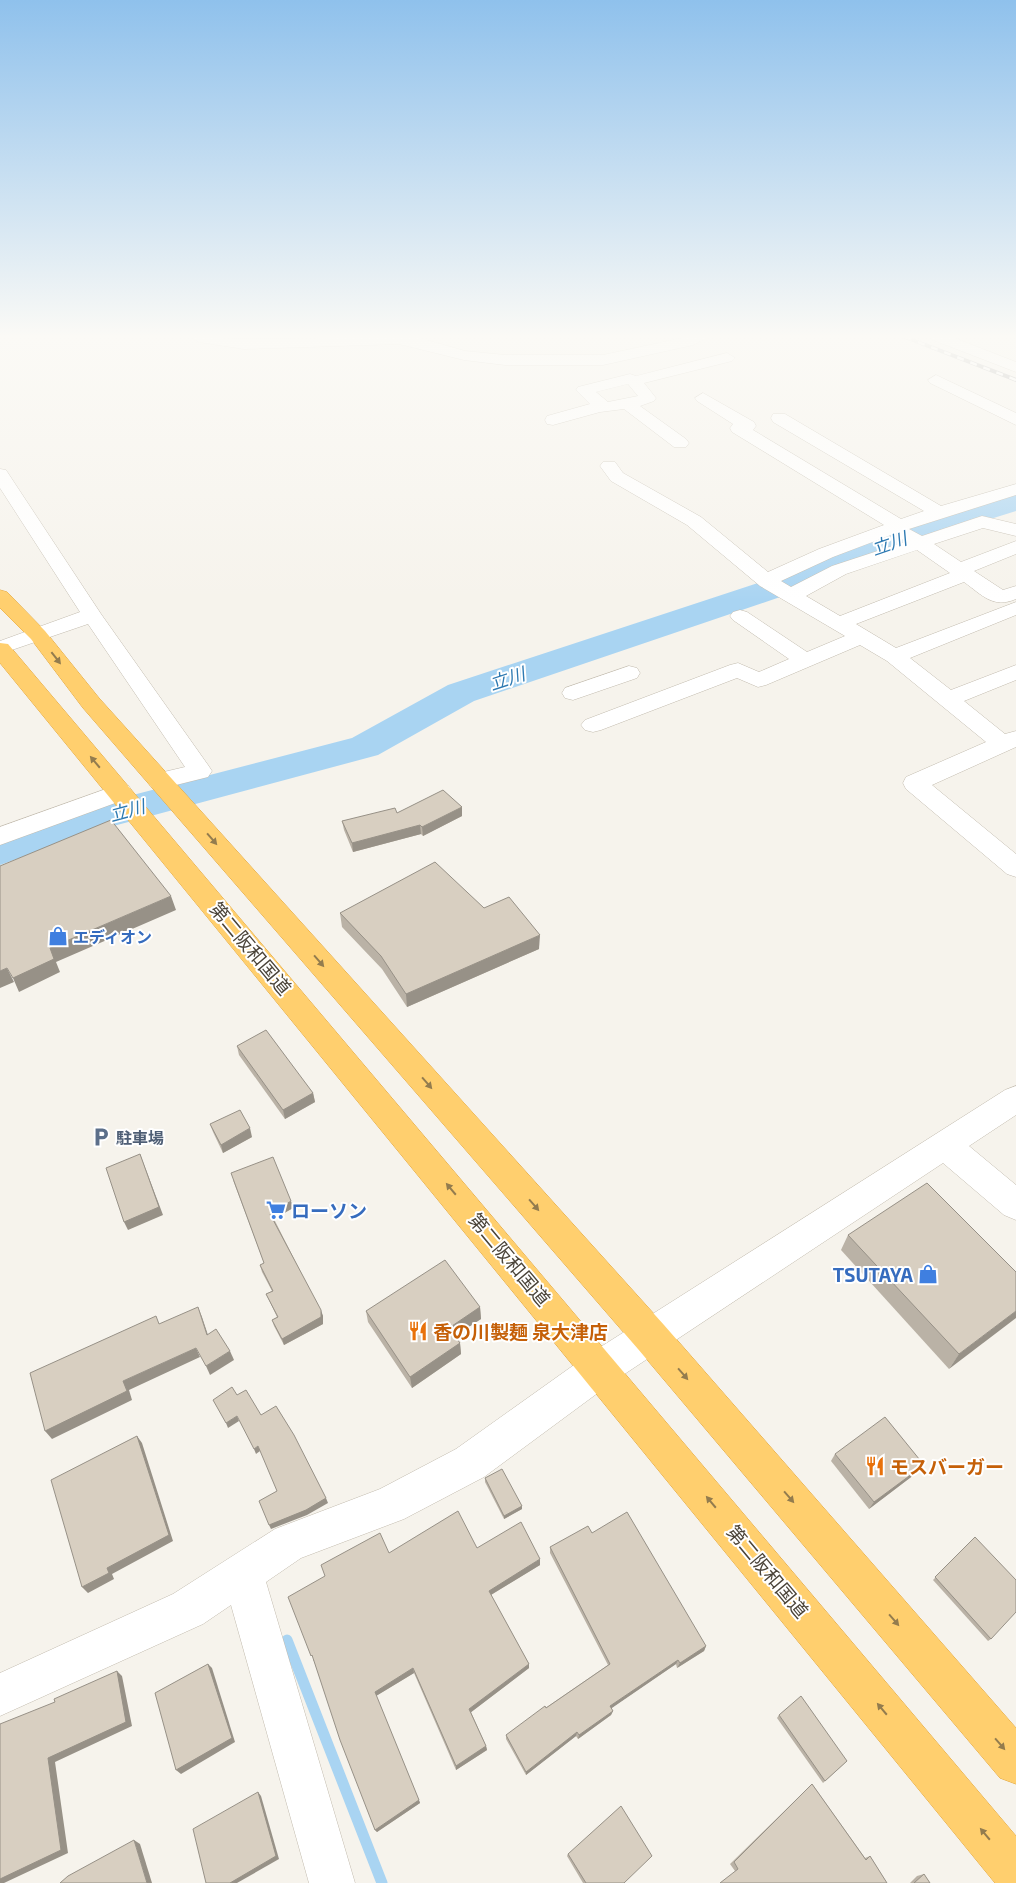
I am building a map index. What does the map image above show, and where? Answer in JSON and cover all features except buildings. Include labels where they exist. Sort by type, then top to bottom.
[{"type":"highway","points":[[0,596],[38,635],[91,703],[651,1337],[1016,1762]]},
{"type":"highway","name":"第二阪和国道","points":[[0,648],[601,1368],[1016,1872]]},
{"type":"street","points":[[655,425],[680,443]]},
{"type":"street","points":[[740,425],[963,572],[1012,602]]},
{"type":"street","points":[[791,425],[940,513],[974,515],[1016,530]]},
{"type":"street","points":[[609,466],[617,477],[694,521],[777,588],[895,656],[949,699],[1009,741]]},
{"type":"street","points":[[832,485],[870,472]]},
{"type":"street","points":[[0,474],[92,615],[200,771],[169,791]]},
{"type":"street","points":[[974,515],[1016,489]]},
{"type":"street","points":[[777,588],[801,563],[974,515],[1016,510]]},
{"type":"street","points":[[777,588],[839,570],[940,513]]},
{"type":"street","points":[[838,624],[963,572],[1016,547]]},
{"type":"street","points":[[895,656],[1012,602]]},
{"type":"street","points":[[0,648],[92,615]]},
{"type":"street","points":[[740,616],[805,660]]},
{"type":"street","points":[[593,724],[738,670],[758,680],[861,636]]},
{"type":"street","points":[[949,699],[1016,672]]},
{"type":"street","points":[[573,693],[629,673]]},
{"type":"street","points":[[605,681],[636,708]]},
{"type":"street","points":[[1009,741],[915,783],[1016,868]]},
{"type":"street","points":[[0,836],[128,802]]},
{"type":"street","points":[[0,1695],[188,1609],[289,1543],[390,1505],[470,1463],[601,1368],[1016,1099]]},
{"type":"street","points":[[946,1146],[1016,1205]]},
{"type":"street","points":[[243,1574],[332,1883]]},
{"type":"waterway","name":"立川","points":[[0,851],[79,822],[365,747],[461,693],[775,588],[803,574],[893,539],[1016,502]]},
{"type":"waterway","points":[[287,1640],[382,1883]]},
{"type":"place","name":"エディオン","points":[[58,936]]},
{"type":"place","name":"駐車場","points":[[101,1137]]},
{"type":"place","name":"ローソン","points":[[276,1210]]},
{"type":"place","name":"TSUTAYA","points":[[928,1274]]},
{"type":"place","name":"香の川製麺 泉大津店","points":[[418,1331]]},
{"type":"place","name":"モスバーガー","points":[[875,1466]]}]
